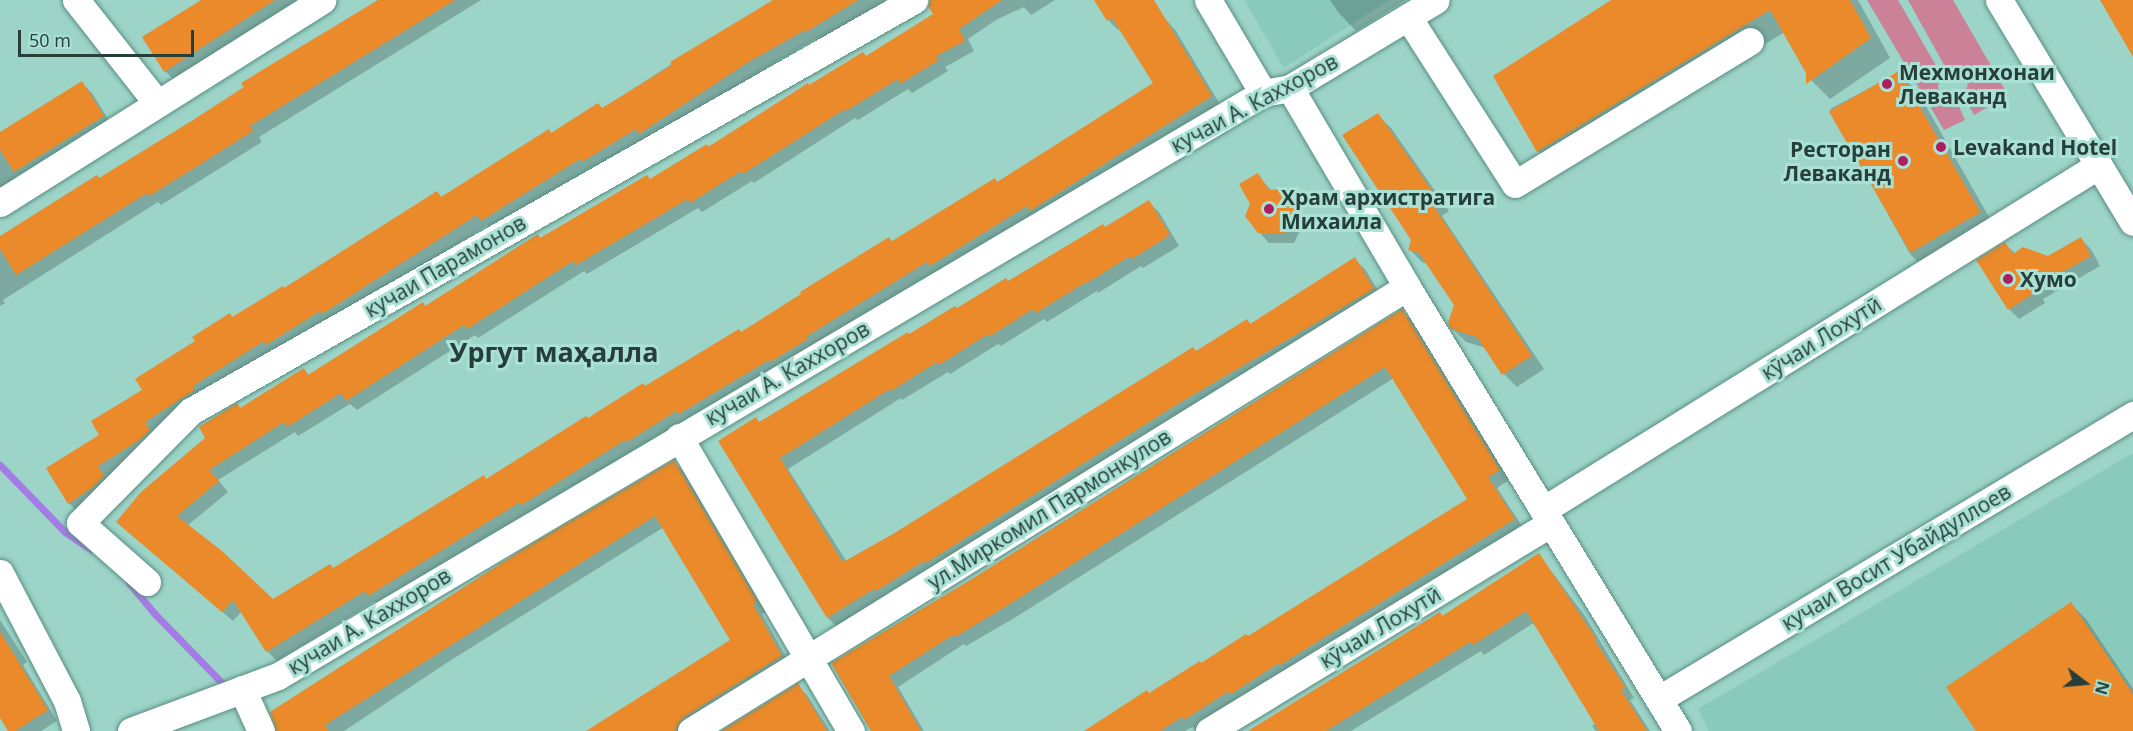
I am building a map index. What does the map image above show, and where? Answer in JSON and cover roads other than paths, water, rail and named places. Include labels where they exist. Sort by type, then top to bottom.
[{"type":"street","points":[[76,0],[157,103]]},
{"type":"street","points":[[0,203],[322,0]]},
{"type":"street","name":"кучаи Парамонов","points":[[147,582],[80,523],[191,411],[914,0]]},
{"type":"street","points":[[1208,0],[1263,93]]},
{"type":"street","name":"кучаи А. Каххоров","points":[[131,731],[278,676],[1263,93],[1290,88],[1436,0]]},
{"type":"street","points":[[1999,0],[2133,222]]},
{"type":"street","points":[[1408,16],[1515,184],[1750,41]]},
{"type":"street","points":[[1290,88],[1407,287],[1678,731]]},
{"type":"street","name":"кӯчаи Лохутӣ","points":[[1209,731],[2099,165]]},
{"type":"street","name":"ул.Миркомил Пармонкулов","points":[[691,731],[1407,287]]},
{"type":"street","name":"кучаи Восит Убайдуллоев","points":[[1659,699],[2133,415]]},
{"type":"street","points":[[679,437],[851,731]]},
{"type":"street","points":[[0,573],[67,701],[76,731]]},
{"type":"street","points":[[242,689],[261,731]]},
{"type":"waterway","points":[[0,465],[65,532],[92,550]]},
{"type":"waterway","points":[[129,583],[154,613],[223,684]]},
{"type":"place","name":"Мехмонхонаи Леваканд","points":[[1887,84]]},
{"type":"place","name":"Levakand Hotel","points":[[1941,147]]},
{"type":"place","name":"Ресторан Леваканд","points":[[1903,161]]},
{"type":"place","name":"Храм архистратига Михаила","points":[[1269,209]]},
{"type":"place","name":"Хумо","points":[[2008,279]]},
{"type":"district","name":"Ургут маҳалла","points":[[554,352]]}]
